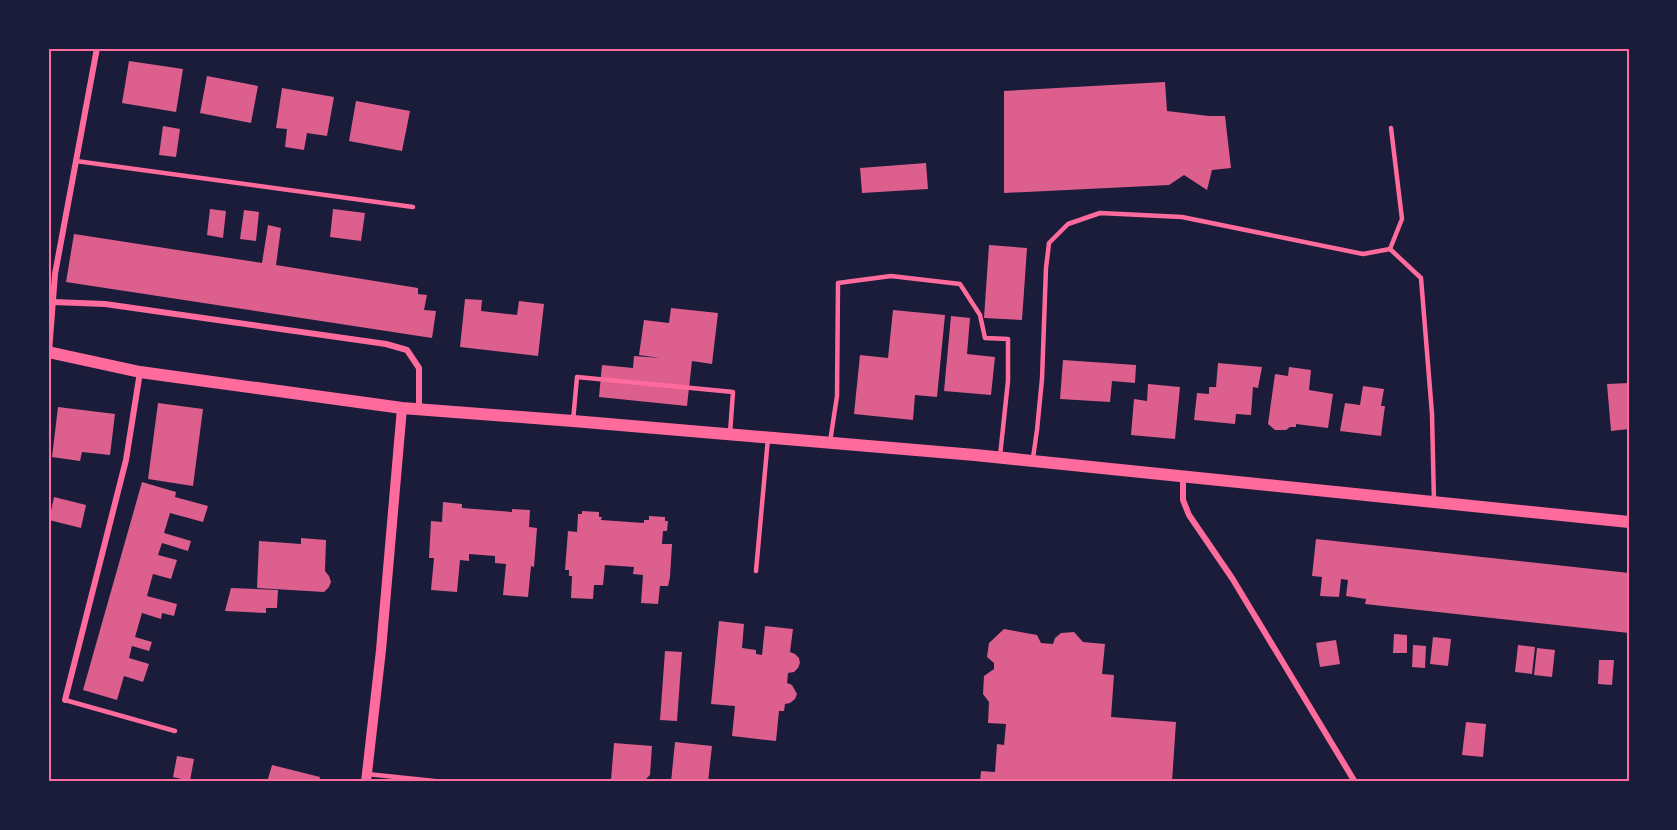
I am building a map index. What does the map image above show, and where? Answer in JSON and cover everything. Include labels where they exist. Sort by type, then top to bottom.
[{"type":"main road","points":[[49,353],[140,372],[419,410],[830,442],[1629,522]]},
{"type":"street","points":[[49,353],[55,274],[97,48]]},
{"type":"street","points":[[53,302],[105,304],[386,344],[406,350],[419,368],[419,410]]},
{"type":"street","points":[[65,700],[126,460],[140,372]]},
{"type":"street","points":[[367,778],[381,650],[402,408]]},
{"type":"street","points":[[1183,477],[1183,500],[1189,515],[1232,578],[1355,782]]},
{"type":"lane","points":[[1390,249],[1402,219],[1391,128]]},
{"type":"lane","points":[[76,160],[413,207]]},
{"type":"lane","points":[[1032,461],[1042,379],[1049,243],[1068,224],[1100,213],[1182,217],[1363,254],[1390,249]]},
{"type":"lane","points":[[1390,249],[1421,278],[1432,414],[1434,502]]},
{"type":"lane","points":[[830,442],[837,396],[838,283],[891,276],[960,284],[980,315],[985,338],[1008,339],[1008,381],[1000,458]]},
{"type":"lane","points":[[573,421],[577,377],[734,392],[729,435]]},
{"type":"lane","points":[[756,571],[768,438]]},
{"type":"lane","points":[[65,700],[175,731]]},
{"type":"lane","points":[[367,778],[444,782]]},
{"type":"building","points":[[129,61],[183,69],[176,112],[122,103]]},
{"type":"building","points":[[207,76],[258,86],[251,123],[200,113]]},
{"type":"building","points":[[1165,82],[1167,111],[1225,116],[1231,168],[1212,170],[1207,190],[1184,175],[1169,185],[1004,193],[1004,91]]},
{"type":"building","points":[[282,88],[334,97],[327,136],[307,133],[304,150],[285,147],[287,129],[276,128]]},
{"type":"building","points":[[356,101],[410,111],[402,151],[349,141]]},
{"type":"building","points":[[163,126],[180,129],[176,157],[159,155]]},
{"type":"building","points":[[926,163],[928,189],[862,193],[860,168]]},
{"type":"building","points":[[210,209],[226,211],[223,238],[207,235]]},
{"type":"building","points":[[333,209],[365,213],[361,241],[330,237]]},
{"type":"building","points":[[244,210],[259,212],[256,241],[240,239]]},
{"type":"building","points":[[268,225],[281,228],[276,265],[418,288],[418,294],[427,295],[424,310],[436,311],[432,338],[66,282],[74,234],[262,263]]},
{"type":"building","points":[[989,245],[1027,248],[1022,320],[984,318]]},
{"type":"building","points":[[465,299],[482,300],[481,311],[517,315],[519,301],[544,304],[538,356],[460,347]]},
{"type":"building","points":[[671,308],[718,313],[712,364],[692,361],[687,406],[599,397],[602,365],[633,368],[634,356],[660,358],[639,355],[644,320],[669,323]]},
{"type":"building","points":[[893,310],[945,315],[937,397],[915,395],[913,420],[854,414],[860,355],[888,358]]},
{"type":"building","points":[[951,316],[970,318],[967,354],[995,357],[991,395],[944,391]]},
{"type":"building","points":[[1063,360],[1136,365],[1135,383],[1112,381],[1110,402],[1060,399]]},
{"type":"building","points":[[1218,363],[1262,367],[1258,388],[1253,387],[1251,415],[1236,414],[1235,424],[1194,420],[1197,393],[1209,394],[1209,387],[1216,387]]},
{"type":"building","points":[[1289,367],[1311,370],[1309,390],[1333,394],[1328,428],[1296,424],[1296,427],[1286,430],[1275,430],[1268,424],[1275,374],[1288,376]]},
{"type":"building","points":[[1629,383],[1629,429],[1611,431],[1607,384]]},
{"type":"building","points":[[1148,384],[1180,387],[1175,439],[1131,435],[1134,399],[1147,401]]},
{"type":"building","points":[[1363,386],[1384,389],[1381,406],[1385,406],[1381,436],[1340,431],[1345,403],[1360,405]]},
{"type":"building","points":[[158,403],[203,409],[193,486],[148,479]]},
{"type":"building","points":[[58,407],[115,414],[110,455],[82,452],[80,461],[52,457]]},
{"type":"building","points":[[142,482],[176,492],[175,497],[208,506],[203,522],[170,513],[164,533],[191,541],[188,551],[162,543],[158,555],[177,560],[171,579],[153,574],[147,596],[177,604],[174,616],[162,613],[161,619],[142,613],[135,637],[152,642],[149,651],[132,646],[129,658],[149,664],[143,682],[124,676],[117,700],[83,690]]},
{"type":"building","points":[[54,497],[86,505],[81,528],[49,520]]},
{"type":"building","points":[[443,502],[462,504],[462,508],[512,512],[512,509],[530,510],[529,527],[537,528],[534,567],[531,566],[528,597],[503,595],[506,564],[495,563],[495,556],[469,554],[469,561],[460,560],[457,592],[431,590],[434,558],[429,558],[431,521],[442,522]]},
{"type":"building","points":[[582,511],[599,512],[601,520],[644,523],[644,520],[649,520],[649,516],[665,517],[665,521],[668,521],[667,531],[663,531],[662,544],[672,544],[670,577],[668,586],[660,586],[658,604],[641,603],[643,575],[633,574],[634,567],[605,565],[603,585],[594,585],[593,599],[571,598],[572,576],[569,576],[569,570],[565,570],[568,531],[577,532],[578,514],[582,514]]},
{"type":"building","points":[[301,538],[326,540],[325,571],[331,582],[329,587],[324,592],[257,588],[259,541],[301,544]]},
{"type":"building","points":[[1316,539],[1629,573],[1629,633],[1365,604],[1366,599],[1346,596],[1348,580],[1341,579],[1339,597],[1320,596],[1322,577],[1312,576]]},
{"type":"building","points":[[231,588],[278,590],[277,608],[266,608],[266,613],[225,611]]},
{"type":"building","points":[[719,621],[744,624],[742,648],[756,650],[756,654],[762,655],[765,626],[793,629],[790,652],[799,658],[800,663],[794,672],[788,673],[787,683],[792,685],[797,694],[795,699],[785,704],[784,711],[779,711],[776,741],[732,736],[735,706],[711,704]]},
{"type":"building","points":[[1004,629],[1037,635],[1041,643],[1053,644],[1055,638],[1061,633],[1074,632],[1083,642],[1105,644],[1102,674],[1114,675],[1111,717],[1176,722],[1172,782],[980,782],[981,771],[995,772],[997,744],[1004,745],[1006,724],[988,723],[989,702],[983,694],[984,676],[994,669],[994,663],[987,657],[989,643]]},
{"type":"building","points":[[1394,634],[1407,635],[1407,653],[1393,653]]},
{"type":"building","points":[[1433,637],[1451,639],[1448,666],[1430,664]]},
{"type":"building","points":[[1336,640],[1340,664],[1320,667],[1316,643]]},
{"type":"building","points":[[1413,645],[1426,646],[1425,668],[1412,667]]},
{"type":"building","points":[[1518,645],[1535,647],[1532,674],[1515,672]]},
{"type":"building","points":[[1537,648],[1555,650],[1552,677],[1534,675]]},
{"type":"building","points":[[665,651],[682,652],[677,721],[660,720]]},
{"type":"building","points":[[1599,660],[1614,660],[1612,685],[1598,684]]},
{"type":"building","points":[[1466,722],[1486,724],[1483,757],[1462,755]]},
{"type":"building","points":[[675,742],[712,746],[708,782],[671,782]]},
{"type":"building","points":[[614,743],[652,746],[650,775],[643,782],[611,780]]},
{"type":"building","points":[[177,756],[194,759],[190,781],[173,777]]},
{"type":"building","points":[[272,765],[320,777],[319,782],[267,782]]}]
